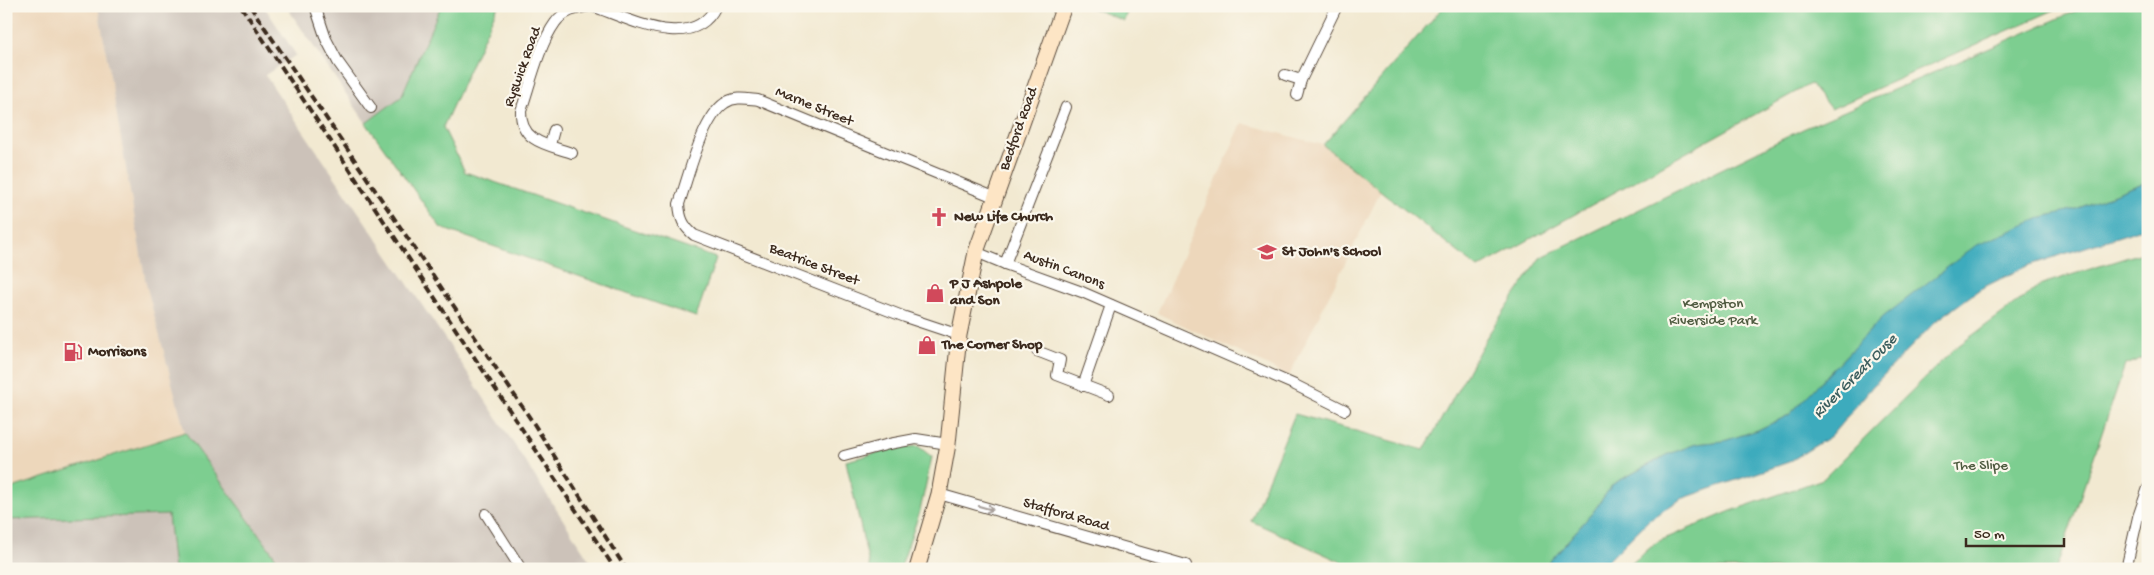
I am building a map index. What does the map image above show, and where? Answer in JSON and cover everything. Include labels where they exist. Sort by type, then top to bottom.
[{"type":"main road","name":"Bedford Road","points":[[917,569],[939,494],[948,444],[959,335],[976,252],[994,197],[1064,6]]},
{"type":"street","points":[[315,6],[326,39],[334,54],[371,108]]},
{"type":"street","name":"Ryswick Road","points":[[572,152],[535,140],[525,132],[520,122],[521,111],[546,40],[556,22],[566,13],[579,7],[591,6],[670,32],[688,30],[700,25],[712,14],[716,6]]},
{"type":"street","points":[[1297,95],[1300,80],[1337,6]]},
{"type":"street","points":[[1285,75],[1300,80]]},
{"type":"street","name":"Marne Street","points":[[679,204],[714,114],[725,103],[738,98],[758,100],[994,197]]},
{"type":"street","points":[[976,252],[1005,264],[1066,107]]},
{"type":"street","points":[[550,145],[554,130]]},
{"type":"street","name":"Beatrice Street","points":[[679,204],[680,215],[685,228],[694,236],[905,317],[959,335]]},
{"type":"street","name":"Austin Canons","points":[[1005,264],[1082,292],[1148,323],[1295,385],[1344,410]]},
{"type":"street","name":"Austin Canons","points":[[1083,386],[1111,305]]},
{"type":"street","points":[[1037,351],[1060,360],[1057,375],[1109,395]]},
{"type":"street","points":[[844,456],[889,444],[916,440],[948,444]]},
{"type":"street","points":[[2126,569],[2138,517],[2148,488]]},
{"type":"street","name":"Stafford Road","points":[[939,494],[1185,567]]},
{"type":"street","points":[[486,514],[522,569]]},
{"type":"shaded area","points":[[6,6],[98,6],[146,284],[185,432],[6,490]]},
{"type":"shaded area","points":[[98,6],[264,6],[296,55],[265,75],[454,352],[595,569],[284,569],[185,432],[146,284]]},
{"type":"shaded area","points":[[286,6],[441,6],[401,97],[366,123]]},
{"type":"shaded area","name":"St John's School","points":[[1242,123],[1323,145],[1381,191],[1289,376],[1157,313]]},
{"type":"shaded area","points":[[169,515],[174,569],[6,569],[6,520]]},
{"type":"green space","points":[[441,6],[498,6],[443,127],[465,172],[716,258],[696,317],[441,228],[366,123],[401,97]]},
{"type":"green space","points":[[1087,6],[1129,6],[1124,21]]},
{"type":"green space","points":[[1444,6],[2063,6],[1831,109],[1810,84],[1478,268],[1323,145]]},
{"type":"green space","name":"Kempston Riverside Park","points":[[2087,6],[2148,6],[2148,181],[2076,209],[2043,217],[1883,317],[1789,415],[1758,430],[1724,441],[1696,444],[1669,454],[1613,484],[1593,512],[1543,569],[1357,569],[1251,521],[1295,414],[1424,450],[1490,332],[1540,258],[1803,129]]},
{"type":"green space","name":"The Slipe","points":[[2148,251],[2148,356],[2125,365],[2056,569],[1625,569],[1657,542],[1731,511],[1823,479],[1954,349],[2042,284]]},
{"type":"green space","points":[[185,432],[284,569],[174,569],[168,515],[6,520],[6,490]]},
{"type":"green space","points":[[918,446],[932,457],[920,511],[900,569],[870,569],[846,461],[892,449]]},
{"type":"water","name":"River Great Ouse","points":[[2148,181],[2148,227],[2027,266],[1980,289],[1935,322],[1872,387],[1831,436],[1789,462],[1681,499],[1650,519],[1600,569],[1543,569],[1593,512],[1613,484],[1669,454],[1696,444],[1724,441],[1758,430],[1789,415],[1883,317],[1975,246],[2043,217],[2076,209]]},
{"type":"railway","points":[[241,6],[615,569]]},
{"type":"railway","points":[[250,6],[534,424],[626,569]]},
{"type":"place","name":"New Life Church","points":[[939,217]]},
{"type":"place","name":"St John's School","points":[[1267,252]]},
{"type":"place","name":"P J Ashpole and Son","points":[[935,293]]},
{"type":"place","name":"The Corner Shop","points":[[927,345]]},
{"type":"place","name":"Morrisons","points":[[73,352]]}]
